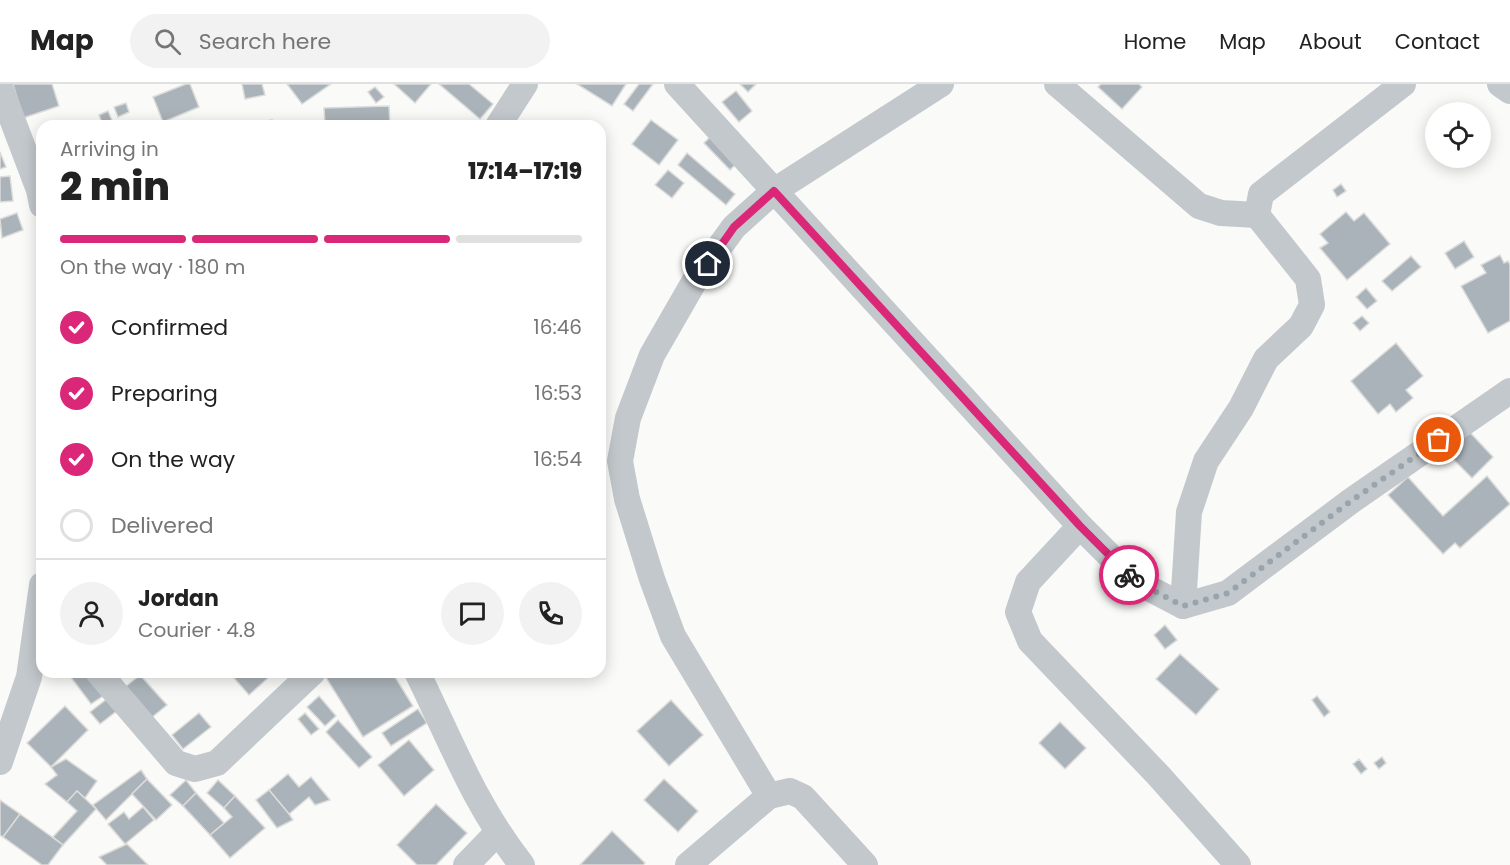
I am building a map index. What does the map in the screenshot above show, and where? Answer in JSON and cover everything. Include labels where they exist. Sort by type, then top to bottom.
[{"type":"street","points":[[502,120],[525,84]]},
{"type":"street","points":[[677,84],[1080,526],[1135,581],[1183,606],[1228,593],[1351,501],[1510,391]]},
{"type":"street","points":[[769,796],[673,636],[630,509],[620,460],[628,417],[652,355],[694,282],[734,227],[774,191],[941,84]]},
{"type":"street","points":[[1056,84],[1199,206],[1221,213],[1257,215],[1308,279],[1312,305],[1301,326],[1266,359],[1241,408],[1206,461],[1189,512],[1183,606]]},
{"type":"street","points":[[1257,215],[1261,194],[1403,84]]},
{"type":"street","points":[[1500,84],[1510,91]]},
{"type":"street","points":[[0,87],[36,182]]},
{"type":"street","points":[[1080,526],[1028,582],[1018,612],[1030,641],[1159,776],[1238,865]]},
{"type":"street","points":[[0,762],[29,677],[36,632]]},
{"type":"street","points":[[103,678],[176,763],[195,769],[217,763],[307,678]]},
{"type":"street","points":[[420,678],[475,798],[496,833],[522,865]]},
{"type":"street","points":[[688,865],[769,796],[790,791],[803,797],[865,865]]},
{"type":"street","points":[[466,865],[496,833]]},
{"type":"building","points":[[13,84],[52,84],[59,106],[23,118]]},
{"type":"building","points":[[190,84],[199,107],[168,120],[162,120],[153,97]]},
{"type":"building","points":[[242,84],[262,84],[265,95],[245,99]]},
{"type":"building","points":[[287,84],[331,84],[302,104]]},
{"type":"building","points":[[394,84],[431,84],[415,103]]},
{"type":"building","points":[[439,84],[469,84],[493,104],[480,119]]},
{"type":"building","points":[[577,84],[626,84],[612,106]]},
{"type":"building","points":[[639,84],[653,84],[633,111],[624,104]]},
{"type":"building","points":[[740,84],[756,84],[748,92]]},
{"type":"building","points":[[1101,84],[1139,84],[1142,87],[1122,109],[1098,87]]},
{"type":"building","points":[[375,87],[384,97],[376,103],[368,92]]},
{"type":"building","points":[[736,91],[752,111],[739,122],[722,102]]},
{"type":"building","points":[[126,103],[129,112],[118,117],[114,107]]},
{"type":"building","points":[[389,106],[390,120],[325,120],[324,108]]},
{"type":"building","points":[[108,111],[112,120],[101,120],[99,115]]},
{"type":"building","points":[[651,120],[678,140],[659,165],[632,144]]},
{"type":"building","points":[[713,134],[739,161],[730,170],[704,143]]},
{"type":"building","points":[[0,152],[6,167],[0,169]]},
{"type":"building","points":[[687,153],[735,194],[726,205],[678,165]]},
{"type":"building","points":[[668,170],[684,183],[672,198],[655,185]]},
{"type":"building","points":[[10,176],[13,201],[0,202],[0,177]]},
{"type":"building","points":[[1341,184],[1346,191],[1337,197],[1333,190]]},
{"type":"building","points":[[1346,212],[1354,221],[1364,213],[1390,244],[1347,280],[1320,248],[1328,243],[1320,234]]},
{"type":"building","points":[[17,213],[23,230],[2,238],[0,219]]},
{"type":"building","points":[[1464,241],[1474,257],[1455,269],[1445,253]]},
{"type":"building","points":[[1500,255],[1504,263],[1508,261],[1510,265],[1510,321],[1488,333],[1461,286],[1486,273],[1481,265]]},
{"type":"building","points":[[1411,256],[1421,267],[1392,291],[1382,281]]},
{"type":"building","points":[[1366,288],[1377,301],[1367,309],[1356,297]]},
{"type":"building","points":[[1362,316],[1369,323],[1360,331],[1353,323]]},
{"type":"building","points":[[1396,343],[1423,376],[1406,390],[1413,398],[1396,412],[1390,404],[1378,414],[1351,381]]},
{"type":"building","points":[[1464,426],[1493,457],[1472,478],[1442,448]]},
{"type":"building","points":[[1487,476],[1510,504],[1460,548],[1455,543],[1443,554],[1388,495],[1408,477],[1443,516]]},
{"type":"building","points":[[1165,625],[1177,640],[1165,649],[1154,635]]},
{"type":"building","points":[[1180,654],[1219,689],[1196,715],[1156,679]]},
{"type":"building","points":[[72,678],[94,678],[106,694],[91,704]]},
{"type":"building","points":[[136,678],[143,678],[167,705],[151,718],[125,687]]},
{"type":"building","points":[[234,678],[268,678],[249,695]]},
{"type":"building","points":[[326,678],[396,678],[413,706],[363,737]]},
{"type":"building","points":[[112,695],[122,707],[100,724],[90,712]]},
{"type":"building","points":[[319,696],[336,716],[325,726],[307,707]]},
{"type":"building","points":[[1317,696],[1330,712],[1324,717],[1312,700]]},
{"type":"building","points":[[671,700],[703,735],[669,766],[637,731]]},
{"type":"building","points":[[65,706],[88,730],[51,767],[27,743]]},
{"type":"building","points":[[418,709],[427,723],[391,746],[382,733]]},
{"type":"building","points":[[199,713],[211,727],[183,749],[172,735]]},
{"type":"building","points":[[305,713],[319,729],[311,735],[298,719]]},
{"type":"building","points":[[338,720],[372,757],[359,768],[326,732]]},
{"type":"building","points":[[1060,722],[1086,748],[1065,769],[1039,743]]},
{"type":"building","points":[[409,740],[434,770],[404,796],[378,765]]},
{"type":"building","points":[[1382,757],[1386,763],[1379,769],[1374,763]]},
{"type":"building","points":[[66,759],[97,781],[85,798],[77,791],[67,802],[45,784],[57,775],[51,767]]},
{"type":"building","points":[[1359,759],[1367,769],[1361,774],[1353,764]]},
{"type":"building","points":[[141,770],[147,779],[106,820],[93,805]]},
{"type":"building","points":[[288,774],[299,787],[311,777],[330,800],[315,805],[309,797],[289,814],[269,790]]},
{"type":"building","points":[[147,779],[172,805],[156,820],[132,794]]},
{"type":"building","points":[[664,779],[698,811],[678,832],[644,800]]},
{"type":"building","points":[[186,780],[196,793],[183,806],[170,795]]},
{"type":"building","points":[[218,780],[235,796],[224,808],[207,793]]},
{"type":"building","points":[[269,790],[293,820],[277,828],[256,800]]},
{"type":"building","points":[[77,791],[96,809],[63,845],[53,837],[77,811],[67,802]]},
{"type":"building","points":[[196,793],[224,823],[210,835],[183,806]]},
{"type":"building","points":[[235,796],[265,828],[230,858],[210,835],[232,817],[224,808]]},
{"type":"building","points":[[0,800],[20,814],[3,837],[0,835]]},
{"type":"building","points":[[436,804],[467,833],[436,865],[417,865],[397,845]]},
{"type":"building","points":[[143,807],[154,820],[125,844],[108,824],[124,812],[129,819]]},
{"type":"building","points":[[20,814],[63,845],[48,865],[42,865],[3,837]]},
{"type":"building","points":[[612,831],[645,863],[643,865],[580,865]]},
{"type":"building","points":[[127,844],[148,865],[107,865],[99,857]]},
{"type":"way so far","points":[[1129,575],[1135,581],[1183,606],[1228,593],[1351,501],[1439,440]]},
{"type":"route","points":[[708,264],[734,227],[774,191],[1080,526],[1129,575]]}]
